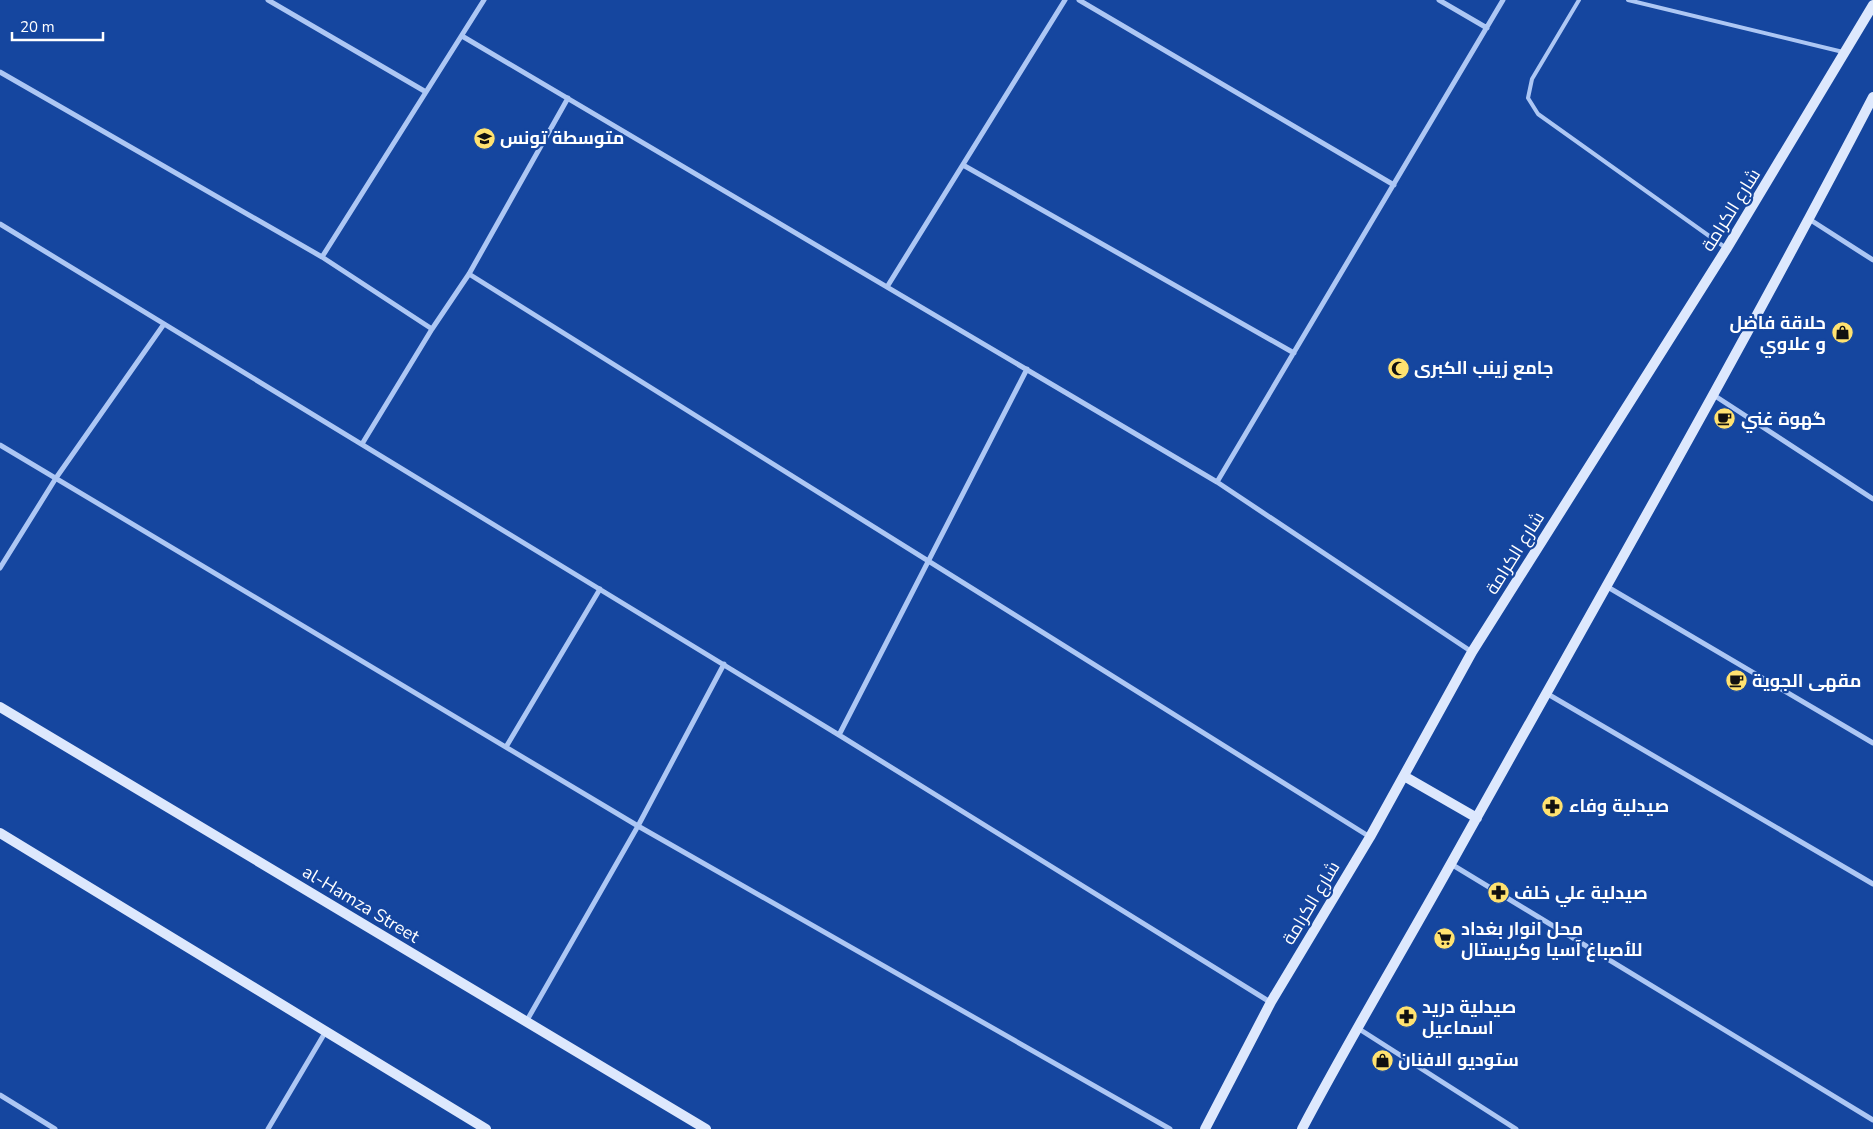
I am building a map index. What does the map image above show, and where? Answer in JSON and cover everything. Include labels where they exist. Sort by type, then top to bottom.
[{"type":"street","points":[[268,0],[426,92]]},
{"type":"street","points":[[322,257],[484,0]]},
{"type":"street","points":[[887,287],[1066,0]]},
{"type":"street","points":[[1079,0],[1394,185]]},
{"type":"street","points":[[1439,0],[1486,28]]},
{"type":"street","points":[[1217,482],[1503,0]]},
{"type":"street","name":"شارع الكرامة","points":[[1204,1129],[1271,1002],[1370,837],[1472,652],[1726,248],[1873,5]]},
{"type":"street","points":[[462,36],[1217,482],[1472,652]]},
{"type":"street","points":[[0,72],[322,257],[432,328]]},
{"type":"street","points":[[1302,1129],[1356,1027],[1451,864],[1606,586],[1809,219],[1873,97]]},
{"type":"street","points":[[362,444],[432,328],[469,274],[568,98]]},
{"type":"street","points":[[963,165],[1294,353]]},
{"type":"street","points":[[1809,219],[1873,260]]},
{"type":"street","points":[[0,224],[724,664],[1271,1002]]},
{"type":"street","points":[[469,274],[1370,837]]},
{"type":"street","points":[[0,568],[56,478],[164,324]]},
{"type":"street","points":[[839,735],[1027,369]]},
{"type":"street","points":[[1712,394],[1873,499]]},
{"type":"street","points":[[0,445],[638,826],[1170,1129]]},
{"type":"street","points":[[1606,586],[1873,743]]},
{"type":"street","points":[[506,747],[600,589]]},
{"type":"street","points":[[526,1022],[638,826],[724,664]]},
{"type":"street","points":[[1546,693],[1873,884]]},
{"type":"street","name":"al-Hamza Street","points":[[0,707],[706,1129]]},
{"type":"street","points":[[1404,776],[1477,818]]},
{"type":"street","points":[[0,833],[486,1129]]},
{"type":"street","points":[[1451,864],[1873,1120]]},
{"type":"street","points":[[1356,1027],[1516,1129]]},
{"type":"street","points":[[268,1129],[326,1031]]},
{"type":"street","points":[[0,1094],[56,1129]]},
{"type":"lane","points":[[1579,0],[1532,79],[1528,98],[1538,114],[1726,248]]},
{"type":"lane","points":[[1628,0],[1845,53]]},
{"type":"place","name":"متوسطة تونس","points":[[484,138]]},
{"type":"place","name":"حلاقة فاضل و علاوي","points":[[1842,333]]},
{"type":"place","name":"جامع زينب الكبرى","points":[[1398,368]]},
{"type":"place","name":"گهوة غني","points":[[1725,419]]},
{"type":"place","name":"مقهى الجوية","points":[[1736,681]]},
{"type":"place","name":"صيدلية وفاء","points":[[1553,806]]},
{"type":"place","name":"صيدلية علي خلف","points":[[1498,893]]},
{"type":"place","name":"محل انوار بغداد للأصباغ آسيا وكريستال","points":[[1445,939]]},
{"type":"place","name":"صيدلية دريد اسماعيل","points":[[1406,1017]]},
{"type":"place","name":"ستوديو الافنان","points":[[1382,1060]]}]
